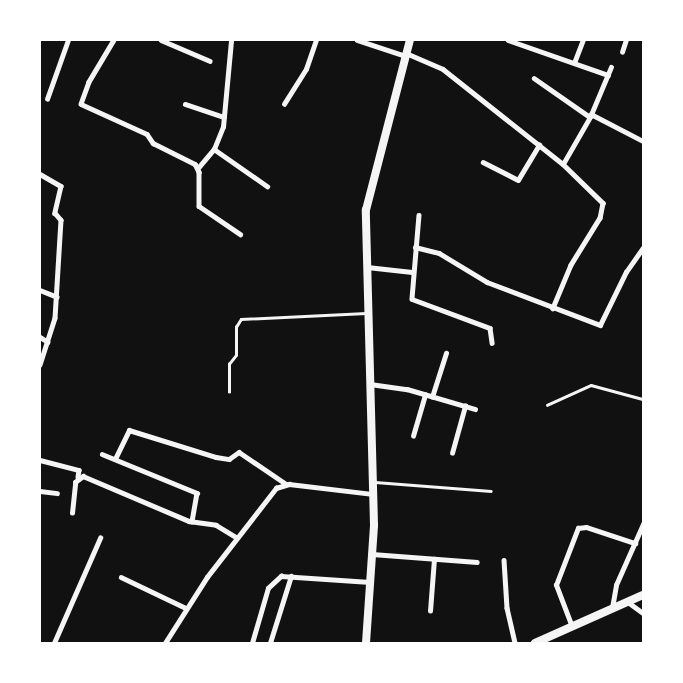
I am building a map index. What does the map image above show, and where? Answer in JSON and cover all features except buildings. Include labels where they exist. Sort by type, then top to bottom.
[{"type":"highway","points":[[366,643],[374,494],[365,231],[370,187],[410,40]]},
{"type":"highway","points":[[535,643],[643,595]]},
{"type":"street","points":[[47,99],[68,40]]},
{"type":"street","points":[[114,40],[88,82],[81,104],[146,133],[153,143],[191,162],[198,168]]},
{"type":"street","points":[[161,40],[210,61]]},
{"type":"street","points":[[231,40],[224,117],[214,149],[198,168],[199,206],[240,234]]},
{"type":"street","points":[[284,104],[306,70],[316,40]]},
{"type":"street","points":[[357,40],[443,69],[563,164],[604,206],[571,265],[553,308]]},
{"type":"street","points":[[508,40],[608,75]]},
{"type":"street","points":[[574,63],[583,40]]},
{"type":"street","points":[[622,52],[626,40]]},
{"type":"street","points":[[563,164],[590,115],[611,67]]},
{"type":"street","points":[[534,78],[590,115],[643,141]]},
{"type":"street","points":[[185,104],[224,117]]},
{"type":"street","points":[[483,162],[518,180],[539,145]]},
{"type":"street","points":[[214,149],[267,186]]},
{"type":"street","points":[[40,174],[61,186],[55,212],[61,220],[57,297],[48,342],[40,365]]},
{"type":"street","points":[[419,215],[412,272],[412,300],[490,328],[492,343]]},
{"type":"street","points":[[415,247],[439,253],[487,282],[553,308],[601,324],[626,272],[642,249]]},
{"type":"street","points":[[366,267],[412,272]]},
{"type":"street","points":[[40,290],[57,297]]},
{"type":"street","points":[[40,337],[48,342]]},
{"type":"street","points":[[432,397],[446,352]]},
{"type":"street","points":[[370,384],[425,395],[475,409]]},
{"type":"street","points":[[413,436],[425,395]]},
{"type":"street","points":[[452,453],[465,406]]},
{"type":"street","points":[[115,459],[129,430],[216,457],[229,459],[239,452],[286,484],[374,494]]},
{"type":"street","points":[[102,454],[197,493],[192,522]]},
{"type":"street","points":[[40,460],[79,470],[72,513]]},
{"type":"street","points":[[78,477],[86,476],[192,522],[216,525],[236,537]]},
{"type":"street","points":[[165,643],[186,608],[236,537],[272,492],[286,484]]},
{"type":"street","points":[[40,490],[56,493]]},
{"type":"street","points":[[612,608],[616,585],[643,524]]},
{"type":"street","points":[[572,627],[556,585],[578,528],[586,527],[635,543]]},
{"type":"street","points":[[54,643],[100,538]]},
{"type":"street","points":[[372,554],[477,562]]},
{"type":"street","points":[[430,611],[434,559]]},
{"type":"street","points":[[504,560],[507,608],[515,643]]},
{"type":"street","points":[[252,643],[268,588],[281,576],[370,582]]},
{"type":"street","points":[[270,643],[291,576]]},
{"type":"street","points":[[121,577],[186,608]]},
{"type":"street","points":[[627,601],[643,613]]},
{"type":"lane","points":[[229,392],[230,364],[236,355],[236,327],[241,319],[367,313]]},
{"type":"lane","points":[[547,404],[591,385],[643,399]]},
{"type":"lane","points":[[373,482],[491,491]]}]
